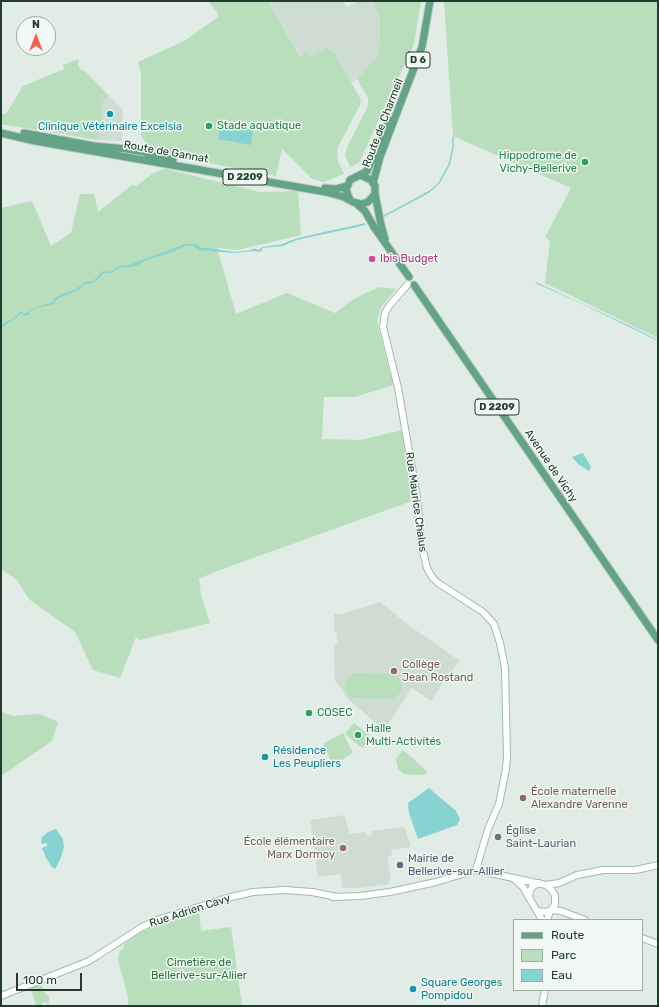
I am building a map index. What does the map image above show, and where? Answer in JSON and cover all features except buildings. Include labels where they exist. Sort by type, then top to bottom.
[{"type":"main road","name":"Route de Charmeil","points":[[360,176],[367,171],[412,63],[418,46],[426,1]]},
{"type":"main road","name":"Route de Charmeil","points":[[373,183],[380,157],[422,47],[430,1]]},
{"type":"main road","name":"Route de Gannat","points":[[1,129],[94,146],[134,150],[164,158],[320,187],[336,189],[347,186]]},
{"type":"main road","name":"Route de Gannat","points":[[1,133],[35,141],[326,192],[344,197],[354,202]]},
{"type":"main road","points":[[360,176],[368,177],[373,183],[375,186],[375,194],[368,202],[354,202],[347,194],[347,186],[350,180],[360,176]]},
{"type":"main road","name":"Avenue de Vichy","points":[[375,194],[383,234],[390,250]]},
{"type":"main road","name":"Avenue de Vichy","points":[[354,202],[365,211],[410,282],[658,640]]},
{"type":"main road","name":"Rue Maurice Chalus","points":[[410,282],[388,306],[385,312],[383,327],[398,388],[417,497],[419,533],[427,568],[432,577],[438,583],[467,601],[489,618],[495,628],[500,643],[505,668],[507,756],[502,793],[481,850],[476,870]]},
{"type":"main road","points":[[476,870],[546,885],[559,883],[578,875],[591,872],[603,870],[636,870],[658,865]]},
{"type":"main road","name":"Rue Adrien Cavy","points":[[1,996],[89,961],[142,927],[157,920],[235,896],[269,891],[300,892],[319,896],[337,897],[361,896],[390,892],[454,878],[476,870]]},
{"type":"main road","points":[[512,877],[523,887],[542,919]]},
{"type":"main road","points":[[529,898],[532,887],[539,883]]},
{"type":"main road","points":[[546,885],[550,888],[556,899],[555,905],[546,919]]},
{"type":"main road","points":[[538,911],[561,911],[582,919]]},
{"type":"main road","points":[[643,938],[658,944]]},
{"type":"main road","points":[[542,1006],[545,991]]},
{"type":"shaded area","points":[[268,1],[343,1],[347,7],[358,1],[373,1],[379,13],[380,21],[380,42],[377,56],[369,68],[351,83],[335,54],[328,47],[309,57],[301,56]]},
{"type":"shaded area","points":[[109,96],[123,110],[122,141],[98,140],[103,101]]},
{"type":"shaded area","name":"Collège Jean Rostand","points":[[380,602],[407,624],[460,661],[446,678],[431,701],[412,688],[384,730],[345,696],[342,689],[335,681],[334,647],[337,643],[337,634],[334,631],[334,614],[342,614]]},
{"type":"shaded area","points":[[345,815],[349,834],[365,832],[367,836],[372,835],[371,831],[402,827],[405,829],[411,847],[391,850],[392,856],[387,857],[391,880],[389,881],[389,884],[360,888],[342,888],[341,874],[318,877],[310,820]]},
{"type":"green space","points":[[208,1],[268,1],[300,56],[306,53],[309,57],[327,47],[335,54],[361,100],[360,105],[337,149],[338,161],[344,174],[324,182],[312,179],[282,149],[276,176],[173,156],[159,155],[149,149],[141,135],[141,72],[138,62],[186,40],[218,17],[217,12]]},
{"type":"green space","points":[[373,1],[421,1],[414,44],[359,163],[350,167],[345,155],[348,145],[367,108],[368,103],[368,98],[357,79],[377,56],[380,42],[380,17]]},
{"type":"green space","name":"Hippodrome de Vichy-Bellerive","points":[[444,1],[658,1],[658,338],[545,283],[550,241],[545,237],[571,188],[453,136]]},
{"type":"green space","points":[[79,59],[78,65],[81,70],[86,72],[109,96],[103,101],[98,140],[1,124],[1,114],[6,114],[23,86],[64,69],[63,65]]},
{"type":"green space","points":[[165,169],[260,192],[298,191],[301,235],[237,250],[217,248],[236,314],[287,293],[335,313],[352,300],[379,287],[396,289],[381,307],[377,322],[393,385],[355,397],[324,397],[322,439],[361,440],[402,430],[412,501],[214,572],[199,579],[201,595],[210,623],[139,640],[136,637],[120,678],[93,670],[75,632],[30,600],[16,579],[1,569],[1,208],[32,201],[51,246],[71,233],[80,194],[94,194],[98,212],[132,185],[136,186],[155,172]]},
{"type":"green space","points":[[354,673],[394,674],[401,680],[402,689],[399,694],[392,699],[352,698],[346,692],[344,686],[348,677]]},
{"type":"green space","points":[[1,712],[13,716],[40,714],[58,722],[52,741],[1,776]]},
{"type":"green space","name":"Halle Multi-Activités","points":[[354,723],[371,737],[362,748],[345,734]]},
{"type":"green space","points":[[343,733],[353,753],[333,765],[323,744]]},
{"type":"green space","points":[[403,750],[427,771],[427,774],[404,774],[398,769],[396,759]]},
{"type":"green space","name":"Cimetière de Bellerive-sur-Aliier","points":[[199,912],[201,931],[231,927],[242,1006],[128,1006],[128,997],[118,960],[120,950],[123,950],[124,944],[139,933],[159,924]]},
{"type":"green space","points":[[41,984],[45,994],[49,997],[49,1002],[48,1004],[44,1002],[41,1006],[36,1006],[31,988]]},
{"type":"water","points":[[228,123],[230,123],[229,126],[253,130],[251,145],[218,139],[220,125],[227,126]]},
{"type":"water","points":[[365,223],[365,225],[301,239],[283,246],[263,248],[260,252],[253,251],[233,253],[200,250],[196,246],[186,246],[167,254],[146,260],[138,265],[126,268],[121,267],[111,273],[104,273],[96,281],[85,284],[78,290],[59,298],[55,303],[49,306],[44,306],[30,311],[28,315],[20,313],[16,318],[1,329],[4,323],[14,318],[21,312],[25,314],[30,310],[53,302],[55,298],[64,293],[75,290],[85,282],[93,281],[103,271],[110,272],[121,265],[126,266],[185,244],[197,244],[200,248],[235,252],[255,248],[258,250],[263,247],[283,244],[302,237]]},
{"type":"water","points":[[536,282],[628,325],[658,341],[576,301],[535,283]]},
{"type":"water","points":[[583,453],[591,467],[589,471],[578,464],[572,457]]},
{"type":"water","points":[[429,788],[456,811],[460,819],[457,825],[418,839],[409,813],[408,803]]},
{"type":"water","points":[[56,829],[63,839],[64,847],[60,860],[55,869],[46,858],[42,848],[47,846],[47,843],[41,844],[42,837],[48,832]]},
{"type":"waterway","points":[[382,217],[430,191],[439,183],[449,165],[453,148],[453,137]]},
{"type":"waterway","points":[[194,245],[201,249]]},
{"type":"waterway","points":[[17,316],[21,312],[23,314]]},
{"type":"place","name":"Clinique Vétérinaire Excelsia","points":[[110,114]]},
{"type":"place","name":"Stade aquatique","points":[[209,126]]},
{"type":"place","name":"Hippodrome de Vichy-Bellerive","points":[[585,162]]},
{"type":"place","name":"Ibis Budget","points":[[372,259]]},
{"type":"place","name":"Collège Jean Rostand","points":[[394,671]]},
{"type":"place","name":"COSEC","points":[[309,713]]},
{"type":"place","name":"Halle Multi-Activités","points":[[358,735]]},
{"type":"place","name":"Résidence Les Peupliers","points":[[265,757]]},
{"type":"place","name":"École maternelle Alexandre Varenne","points":[[523,798]]},
{"type":"place","name":"Église Saint-Laurian","points":[[498,837]]},
{"type":"place","name":"École élémentaire Marx Dormoy","points":[[343,848]]},
{"type":"place","name":"Mairie de Bellerive-sur-Allier","points":[[400,865]]},
{"type":"place","name":"Square Georges Pompidou","points":[[413,989]]}]
